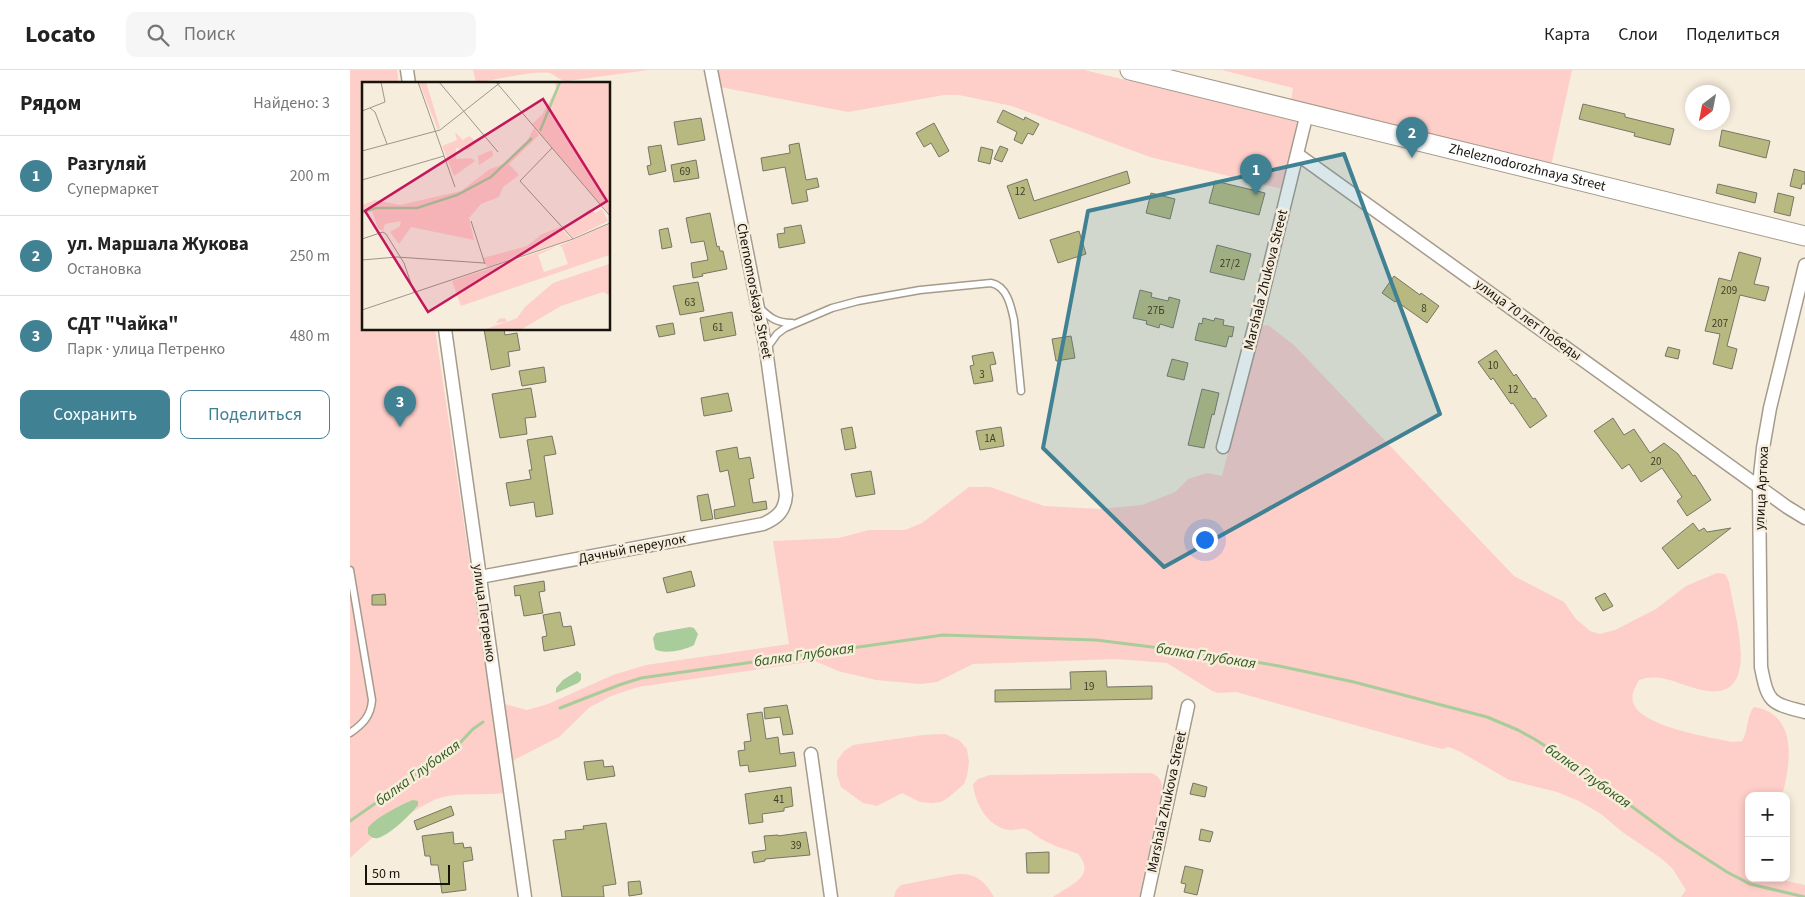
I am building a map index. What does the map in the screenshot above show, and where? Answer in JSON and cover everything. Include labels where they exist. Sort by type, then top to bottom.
[{"type":"main road","name":"Zheleznodorozhnaya Street","points":[[1130,70],[1805,236]]},
{"type":"street","name":"Chernomorskaya Street","points":[[711,70],[766,349],[786,495],[782,512]]},
{"type":"street","name":"Marshala Zhukova Street","points":[[1224,447],[1306,113]]},
{"type":"street","name":"улица 70 лет Победы","points":[[1297,154],[1760,485],[1787,507],[1805,518]]},
{"type":"street","name":"улица Артюха","points":[[1805,265],[1770,408],[1763,448],[1760,485],[1761,667],[1766,689],[1773,702],[1805,712]]},
{"type":"street","name":"улица Петренко","points":[[445,330],[525,897]]},
{"type":"street","name":"Дачный переулок","points":[[480,577],[763,524],[782,512]]},
{"type":"street","name":"Marshala Zhukova Street","points":[[1147,897],[1188,706]]},
{"type":"street","points":[[811,754],[831,897]]},
{"type":"lane","points":[[766,349],[777,334],[796,323],[832,308],[858,301],[936,288],[998,284],[1006,295],[1014,320],[1021,391]]},
{"type":"lane","points":[[758,306],[774,321],[796,323]]},
{"type":"lane","points":[[350,570],[372,700],[367,719],[350,733]]},
{"type":"highlighted area","points":[[1344,154],[1440,414],[1164,567],[1043,448],[1088,211]]},
{"type":"shaded area","points":[[350,70],[397,70],[399,82],[362,82],[362,330],[435,330],[504,793],[460,795],[434,800],[414,811],[389,832],[372,838],[350,858]]},
{"type":"shaded area","points":[[473,70],[648,70],[567,81],[550,73],[543,72],[476,82]]},
{"type":"shaded area","points":[[717,70],[1084,70],[1297,121],[1282,189],[1150,157],[1012,106],[959,95],[944,95],[848,112],[720,87]]},
{"type":"shaded area","points":[[1222,70],[1572,70],[1551,166],[1291,101],[1293,88]]},
{"type":"shaded area","points":[[1268,325],[1294,345],[1514,576],[1564,602],[1576,619],[1590,631],[1600,634],[1615,630],[1656,609],[1686,586],[1717,573],[1725,574],[1729,582],[1740,638],[1741,657],[1738,674],[1731,686],[1716,691],[1694,688],[1660,678],[1646,678],[1639,680],[1633,693],[1633,702],[1638,711],[1662,724],[1677,730],[1732,742],[1742,741],[1754,707],[1768,711],[1778,719],[1785,730],[1788,742],[1788,769],[1783,792],[1745,792],[1745,882],[1790,882],[1805,885],[1805,897],[1681,897],[1686,890],[1672,868],[1601,814],[1579,801],[1557,792],[1509,780],[1459,751],[1448,747],[1443,749],[1434,747],[1236,692],[1218,693],[1212,691],[1167,663],[1116,659],[973,664],[937,682],[920,684],[876,680],[838,671],[815,661],[638,687],[611,696],[590,707],[559,737],[512,761],[504,704],[527,710],[548,704],[613,675],[646,665],[789,644],[773,541],[839,538],[869,530],[905,530],[922,523],[969,487],[990,487],[1044,506],[1100,509],[1142,505],[1175,492],[1188,479],[1207,473],[1222,476],[1261,326]]},
{"type":"shaded area","points":[[690,627],[694,628],[698,634],[694,645],[686,649],[674,651],[663,652],[655,649],[653,638],[656,633]]},
{"type":"shaded area","points":[[577,671],[581,674],[581,680],[556,693],[556,688],[563,680]]},
{"type":"shaded area","points":[[945,734],[959,740],[967,749],[969,762],[964,784],[941,802],[920,802],[902,793],[877,806],[863,803],[841,787],[837,774],[837,761],[844,751],[853,745],[923,735]]},
{"type":"shaded area","points":[[1150,773],[1160,780],[1162,792],[1139,897],[1053,897],[1072,885],[1083,875],[1083,862],[1078,854],[1049,843],[1025,829],[1009,830],[995,824],[980,807],[973,784],[978,779],[990,775]]},
{"type":"shaded area","points":[[413,800],[418,801],[418,805],[394,829],[378,838],[373,838],[368,834],[368,828],[376,820],[395,808]]},
{"type":"shaded area","points":[[957,874],[970,875],[979,879],[994,897],[894,897],[896,890],[901,885]]},
{"type":"building","points":[[1583,104],[1674,129],[1670,145],[1634,136],[1635,133],[1579,119]]},
{"type":"building","points":[[1003,110],[1024,120],[1025,117],[1039,124],[1033,135],[1028,133],[1022,144],[1014,140],[1017,132],[997,122]]},
{"type":"building","points":[[701,118],[705,140],[678,145],[674,122]]},
{"type":"building","points":[[934,123],[949,151],[939,157],[931,143],[924,147],[916,133]]},
{"type":"building","points":[[1722,130],[1770,141],[1766,158],[1719,146]]},
{"type":"building","points":[[799,143],[806,180],[817,178],[819,187],[806,190],[808,201],[792,204],[785,167],[763,171],[761,158],[790,153],[789,145]]},
{"type":"building","points":[[661,145],[666,171],[649,175],[647,166],[651,165],[648,147]]},
{"type":"building","points":[[1000,146],[1008,149],[1002,162],[994,159]]},
{"type":"building","points":[[981,147],[993,150],[990,164],[978,161]]},
{"type":"building","points":[[696,160],[699,178],[674,182],[671,165]]},
{"type":"building","points":[[1794,169],[1805,172],[1805,184],[1802,184],[1801,189],[1790,186]]},
{"type":"building","points":[[1127,171],[1130,183],[1019,219],[1007,186],[1027,179],[1034,201]]},
{"type":"building","points":[[1215,181],[1265,193],[1259,215],[1209,203]]},
{"type":"building","points":[[1718,184],[1757,193],[1755,203],[1716,193]]},
{"type":"building","points":[[1151,193],[1175,199],[1170,219],[1146,213]]},
{"type":"building","points":[[1778,193],[1794,197],[1790,216],[1774,212]]},
{"type":"building","points":[[710,213],[717,247],[719,246],[720,251],[723,251],[727,269],[702,274],[703,276],[693,278],[691,263],[708,260],[704,241],[691,243],[686,218]]},
{"type":"building","points":[[801,225],[805,243],[779,248],[777,234],[785,233],[784,228]]},
{"type":"building","points":[[668,228],[672,247],[662,249],[659,230]]},
{"type":"building","points":[[1079,231],[1086,254],[1058,263],[1050,240]]},
{"type":"building","points":[[1217,245],[1251,254],[1244,280],[1210,272]]},
{"type":"building","points":[[1739,252],[1761,258],[1754,284],[1769,287],[1765,301],[1740,295],[1727,346],[1737,349],[1732,369],[1713,364],[1720,334],[1705,331],[1719,278],[1731,281]]},
{"type":"building","points":[[1394,276],[1439,306],[1427,323],[1382,293]]},
{"type":"building","points":[[698,282],[704,311],[680,315],[673,286]]},
{"type":"building","points":[[1140,290],[1152,293],[1151,297],[1168,301],[1169,297],[1180,300],[1173,328],[1160,324],[1159,328],[1146,324],[1147,321],[1133,318]]},
{"type":"building","points":[[732,312],[736,335],[704,341],[700,318]]},
{"type":"building","points":[[1203,318],[1214,321],[1215,318],[1224,320],[1223,325],[1234,327],[1232,337],[1229,336],[1226,347],[1195,340],[1199,323],[1202,324]]},
{"type":"building","points":[[673,323],[675,334],[659,337],[656,326]]},
{"type":"building","points":[[484,330],[504,330],[505,335],[517,333],[520,350],[508,352],[510,366],[491,370]]},
{"type":"building","points":[[1071,336],[1075,358],[1056,361],[1052,339]]},
{"type":"building","points":[[1668,347],[1680,350],[1678,359],[1665,356]]},
{"type":"building","points":[[1496,350],[1514,376],[1516,374],[1547,416],[1530,428],[1513,403],[1511,404],[1493,378],[1491,380],[1478,362]]},
{"type":"building","points":[[993,352],[996,364],[990,365],[993,381],[974,384],[970,366],[974,365],[972,356]]},
{"type":"building","points":[[1172,359],[1188,363],[1184,380],[1167,376]]},
{"type":"building","points":[[544,367],[546,382],[522,386],[519,371]]},
{"type":"building","points":[[531,388],[536,417],[525,418],[527,434],[500,438],[492,394]]},
{"type":"building","points":[[1202,389],[1219,393],[1204,448],[1188,445]]},
{"type":"building","points":[[728,393],[732,411],[704,416],[701,398]]},
{"type":"building","points":[[1613,418],[1624,435],[1634,429],[1650,453],[1664,443],[1678,454],[1693,476],[1695,475],[1711,500],[1687,516],[1677,501],[1682,497],[1662,468],[1641,482],[1629,464],[1622,469],[1594,431]]},
{"type":"building","points":[[852,427],[856,448],[845,450],[841,429]]},
{"type":"building","points":[[1001,427],[1004,446],[980,450],[976,431]]},
{"type":"building","points":[[552,436],[556,454],[544,456],[553,514],[536,517],[534,502],[510,506],[506,483],[531,479],[529,470],[532,470],[527,440]]},
{"type":"building","points":[[737,447],[739,459],[750,457],[754,478],[749,479],[753,503],[766,501],[767,509],[715,519],[714,510],[735,506],[728,470],[720,472],[716,451]]},
{"type":"building","points":[[871,471],[875,494],[856,497],[851,474]]},
{"type":"building","points":[[708,494],[713,519],[701,521],[697,496]]},
{"type":"building","points":[[1693,523],[1699,531],[1704,528],[1707,532],[1731,528],[1678,569],[1662,548]]},
{"type":"building","points":[[691,571],[695,586],[667,593],[663,578]]},
{"type":"building","points":[[544,581],[545,591],[539,592],[543,613],[524,616],[520,595],[515,596],[514,586]]},
{"type":"building","points":[[1605,593],[1613,606],[1603,611],[1595,598]]},
{"type":"building","points":[[385,594],[386,605],[372,605],[372,595]]},
{"type":"building","points":[[560,612],[563,627],[571,626],[575,645],[544,651],[542,637],[547,636],[543,615]]},
{"type":"building","points":[[1106,671],[1107,687],[1152,686],[1152,699],[995,702],[995,690],[1071,689],[1070,672]]},
{"type":"building","points":[[787,705],[793,734],[783,735],[780,717],[765,719],[764,708]]},
{"type":"building","points":[[762,712],[766,739],[778,737],[780,754],[794,752],[796,766],[749,772],[748,765],[740,766],[738,751],[745,750],[744,742],[751,741],[747,714]]},
{"type":"building","points":[[603,760],[604,767],[613,766],[615,776],[587,780],[584,762]]},
{"type":"building","points":[[1193,783],[1207,787],[1205,797],[1190,794]]},
{"type":"building","points":[[791,787],[793,806],[784,808],[784,811],[762,814],[763,822],[749,824],[745,794]]},
{"type":"building","points":[[451,806],[454,815],[417,830],[414,821]]},
{"type":"building","points":[[606,823],[616,884],[603,886],[604,897],[562,897],[553,840],[566,839],[565,831],[584,829],[583,826]]},
{"type":"building","points":[[1201,829],[1213,832],[1210,842],[1199,840]]},
{"type":"building","points":[[453,832],[454,844],[463,843],[464,848],[471,847],[473,860],[463,862],[466,890],[442,893],[438,865],[431,865],[430,856],[425,856],[422,836]]},
{"type":"building","points":[[806,832],[810,855],[765,859],[765,861],[754,863],[752,852],[766,850],[764,836]]},
{"type":"building","points":[[1049,852],[1049,873],[1027,873],[1026,853]]},
{"type":"building","points":[[1185,866],[1203,870],[1197,895],[1184,892],[1186,884],[1181,883]]},
{"type":"building","points":[[640,881],[642,894],[629,896],[628,882]]},
{"type":"waterway","name":"балка Глубокая","points":[[560,708],[641,678],[943,635],[1096,640],[1208,654],[1279,666],[1354,682],[1487,717],[1518,730],[1578,767],[1676,839],[1727,872],[1750,884],[1805,897]]},
{"type":"waterway","name":"балка Глубокая","points":[[350,821],[456,747],[473,729],[483,722]]},
{"type":"place","name":"ул. Маршала Жукова","points":[[1412,158]]},
{"type":"place","name":"Разгуляй","points":[[1256,195]]},
{"type":"place","name":"СДТ \"Чайка\"","points":[[400,427]]}]
